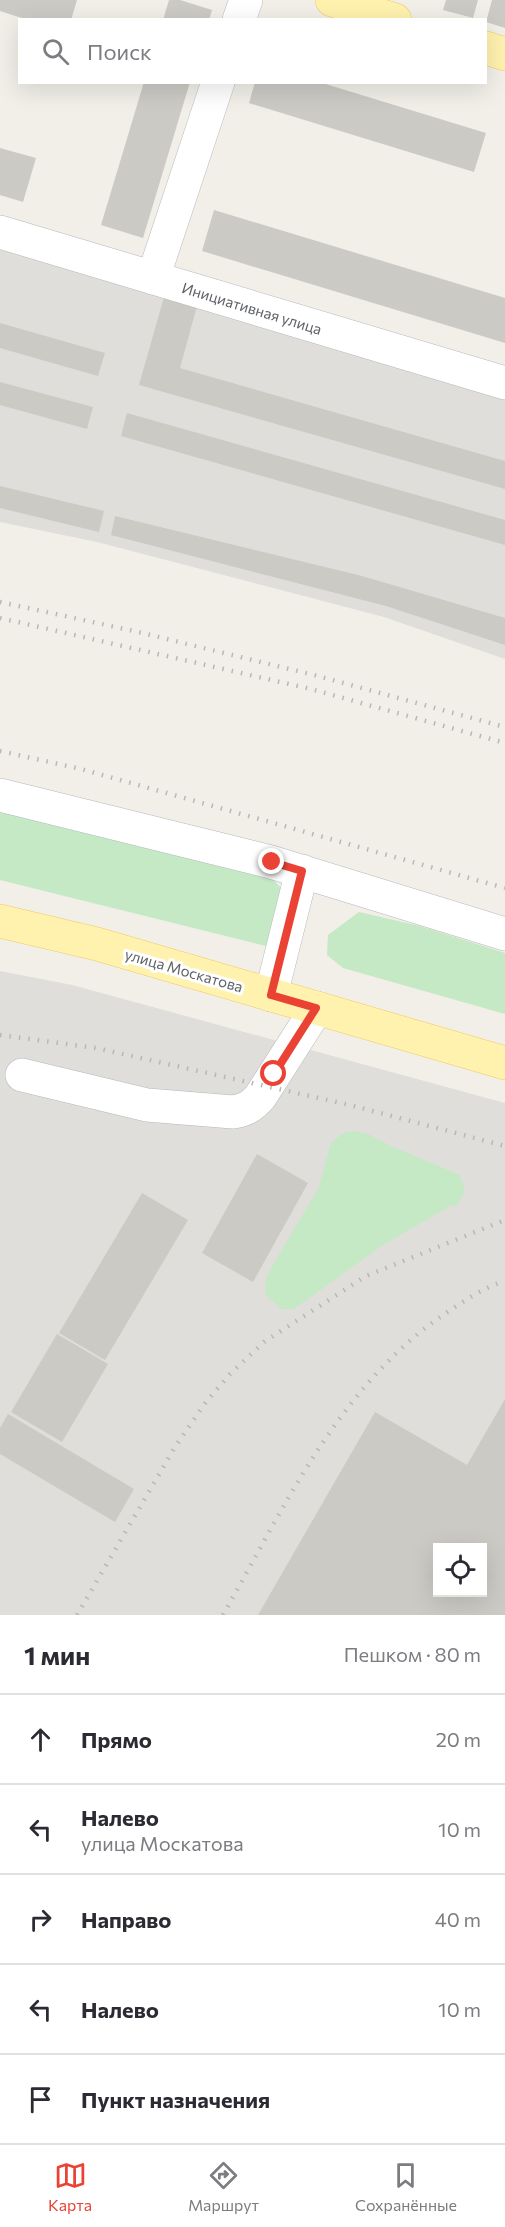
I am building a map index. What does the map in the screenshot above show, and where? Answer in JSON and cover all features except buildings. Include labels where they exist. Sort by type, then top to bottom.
[{"type":"main road","points":[[332,0],[389,18]]},
{"type":"main road","points":[[487,48],[505,54]]},
{"type":"main road","name":"улица Москатова","points":[[0,921],[97,944],[505,1063]]},
{"type":"lane","points":[[240,18],[246,0]]},
{"type":"lane","points":[[153,278],[217,84]]},
{"type":"lane","name":"Инициативная улица","points":[[0,232],[505,383]]},
{"type":"lane","points":[[0,795],[302,871],[505,934]]},
{"type":"lane","points":[[271,995],[302,871]]},
{"type":"lane","points":[[22,1075],[147,1105],[233,1112],[244,1110],[260,1098],[316,1008]]},
{"type":"shaded area","points":[[0,245],[159,290],[505,399],[505,659],[384,617],[97,542],[0,522]]},
{"type":"shaded area","points":[[0,971],[72,985],[505,1103],[505,1615],[0,1615]]},
{"type":"green space","points":[[0,792],[267,873],[282,889],[266,946],[0,880]]},
{"type":"green space","points":[[359,912],[420,926],[505,953],[505,1014],[343,968],[327,955],[328,935]]},
{"type":"green space","points":[[354,1131],[368,1134],[460,1175],[465,1190],[458,1205],[450,1206],[383,1245],[294,1309],[281,1309],[266,1295],[265,1281],[318,1189],[331,1143],[343,1133]]},
{"type":"railway","points":[[0,602],[134,631],[314,675],[505,727]]},
{"type":"railway","points":[[0,618],[311,689],[505,743]]},
{"type":"railway","points":[[0,751],[81,769],[505,888]]},
{"type":"railway","points":[[0,1035],[96,1048],[350,1105],[505,1146]]},
{"type":"railway","points":[[77,1615],[175,1447],[206,1402],[230,1374],[264,1342],[366,1276],[505,1220]]},
{"type":"railway","points":[[223,1615],[293,1490],[319,1449],[346,1410],[377,1373],[411,1340],[449,1311],[483,1290],[505,1281]]},
{"type":"route","points":[[272,862],[302,871],[271,995],[316,1008],[274,1074]]}]
